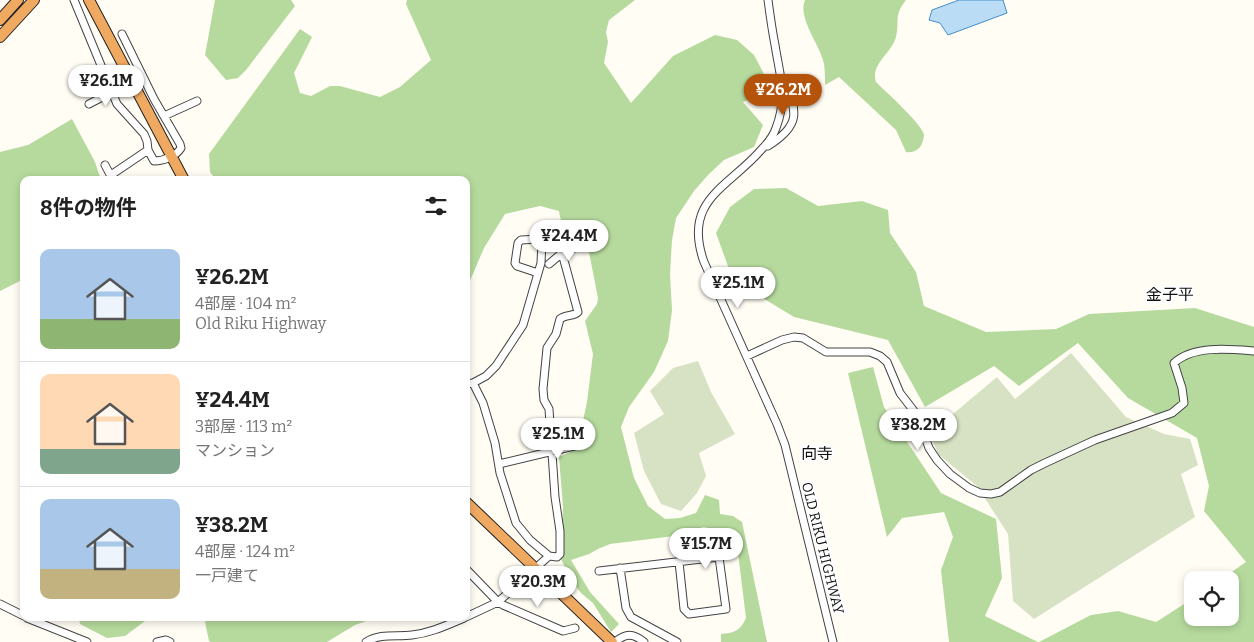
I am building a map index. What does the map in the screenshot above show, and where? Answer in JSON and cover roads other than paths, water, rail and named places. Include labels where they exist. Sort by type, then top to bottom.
[{"type":"highway","points":[[0,20],[18,0]]},
{"type":"highway","points":[[0,37],[34,0]]},
{"type":"highway","points":[[89,0],[182,176]]},
{"type":"highway","points":[[470,506],[611,641]]},
{"type":"street","points":[[74,0],[117,104],[144,134],[148,142],[148,150],[154,161],[162,161],[181,148],[122,34]]},
{"type":"street","name":"OLD RIKU HIGHWAY","points":[[768,0],[782,78],[781,112],[772,138],[715,192],[705,205],[697,232],[699,248],[704,262],[778,424],[785,445],[833,642]]},
{"type":"street","points":[[762,149],[781,137],[793,120],[795,110],[792,97],[782,78]]},
{"type":"street","points":[[89,104],[112,92]]},
{"type":"street","points":[[164,116],[197,101]]},
{"type":"street","points":[[115,176],[148,150]]},
{"type":"street","points":[[105,164],[111,176]]},
{"type":"street","points":[[538,273],[517,266],[515,263],[518,243],[521,240],[539,240],[542,242],[541,263],[523,325],[496,366],[486,376],[470,384],[483,402],[495,443],[500,473],[516,523],[530,540],[549,556],[556,557],[560,554],[560,531],[549,410],[544,400],[547,348],[556,334],[560,318],[576,315],[578,312],[562,253]]},
{"type":"street","points":[[549,264],[562,253],[581,245]]},
{"type":"street","points":[[747,356],[782,340],[794,337],[803,338],[826,352],[870,352],[880,356],[887,362],[900,393],[917,415],[929,448],[937,460],[950,474],[968,488],[991,494],[1000,492],[1031,470],[1094,440],[1172,413],[1184,403],[1182,388],[1174,364],[1182,356],[1219,348],[1254,351]]},
{"type":"street","points":[[499,464],[574,446],[570,423]]},
{"type":"street","points":[[470,615],[498,602],[549,556]]},
{"type":"street","points":[[599,570],[719,557],[726,609],[689,614],[684,609],[679,562]]},
{"type":"street","points":[[620,568],[626,608],[631,618],[677,642]]},
{"type":"street","points":[[470,573],[498,602],[562,631],[576,628]]},
{"type":"street","points":[[0,604],[20,614]]},
{"type":"street","points":[[35,621],[87,642]]},
{"type":"street","points":[[366,642],[373,638],[384,636],[412,635],[434,631],[456,621]]},
{"type":"street","points":[[611,641],[630,634],[637,636],[644,642]]},
{"type":"street","points":[[156,642],[166,640],[170,642]]},
{"type":"water","points":[[959,0],[1003,0],[1007,13],[948,35],[940,23],[929,20],[932,10]]},
{"type":"district","name":"金子平","points":[[1170,294]]},
{"type":"district","name":"向寺","points":[[817,453]]}]
